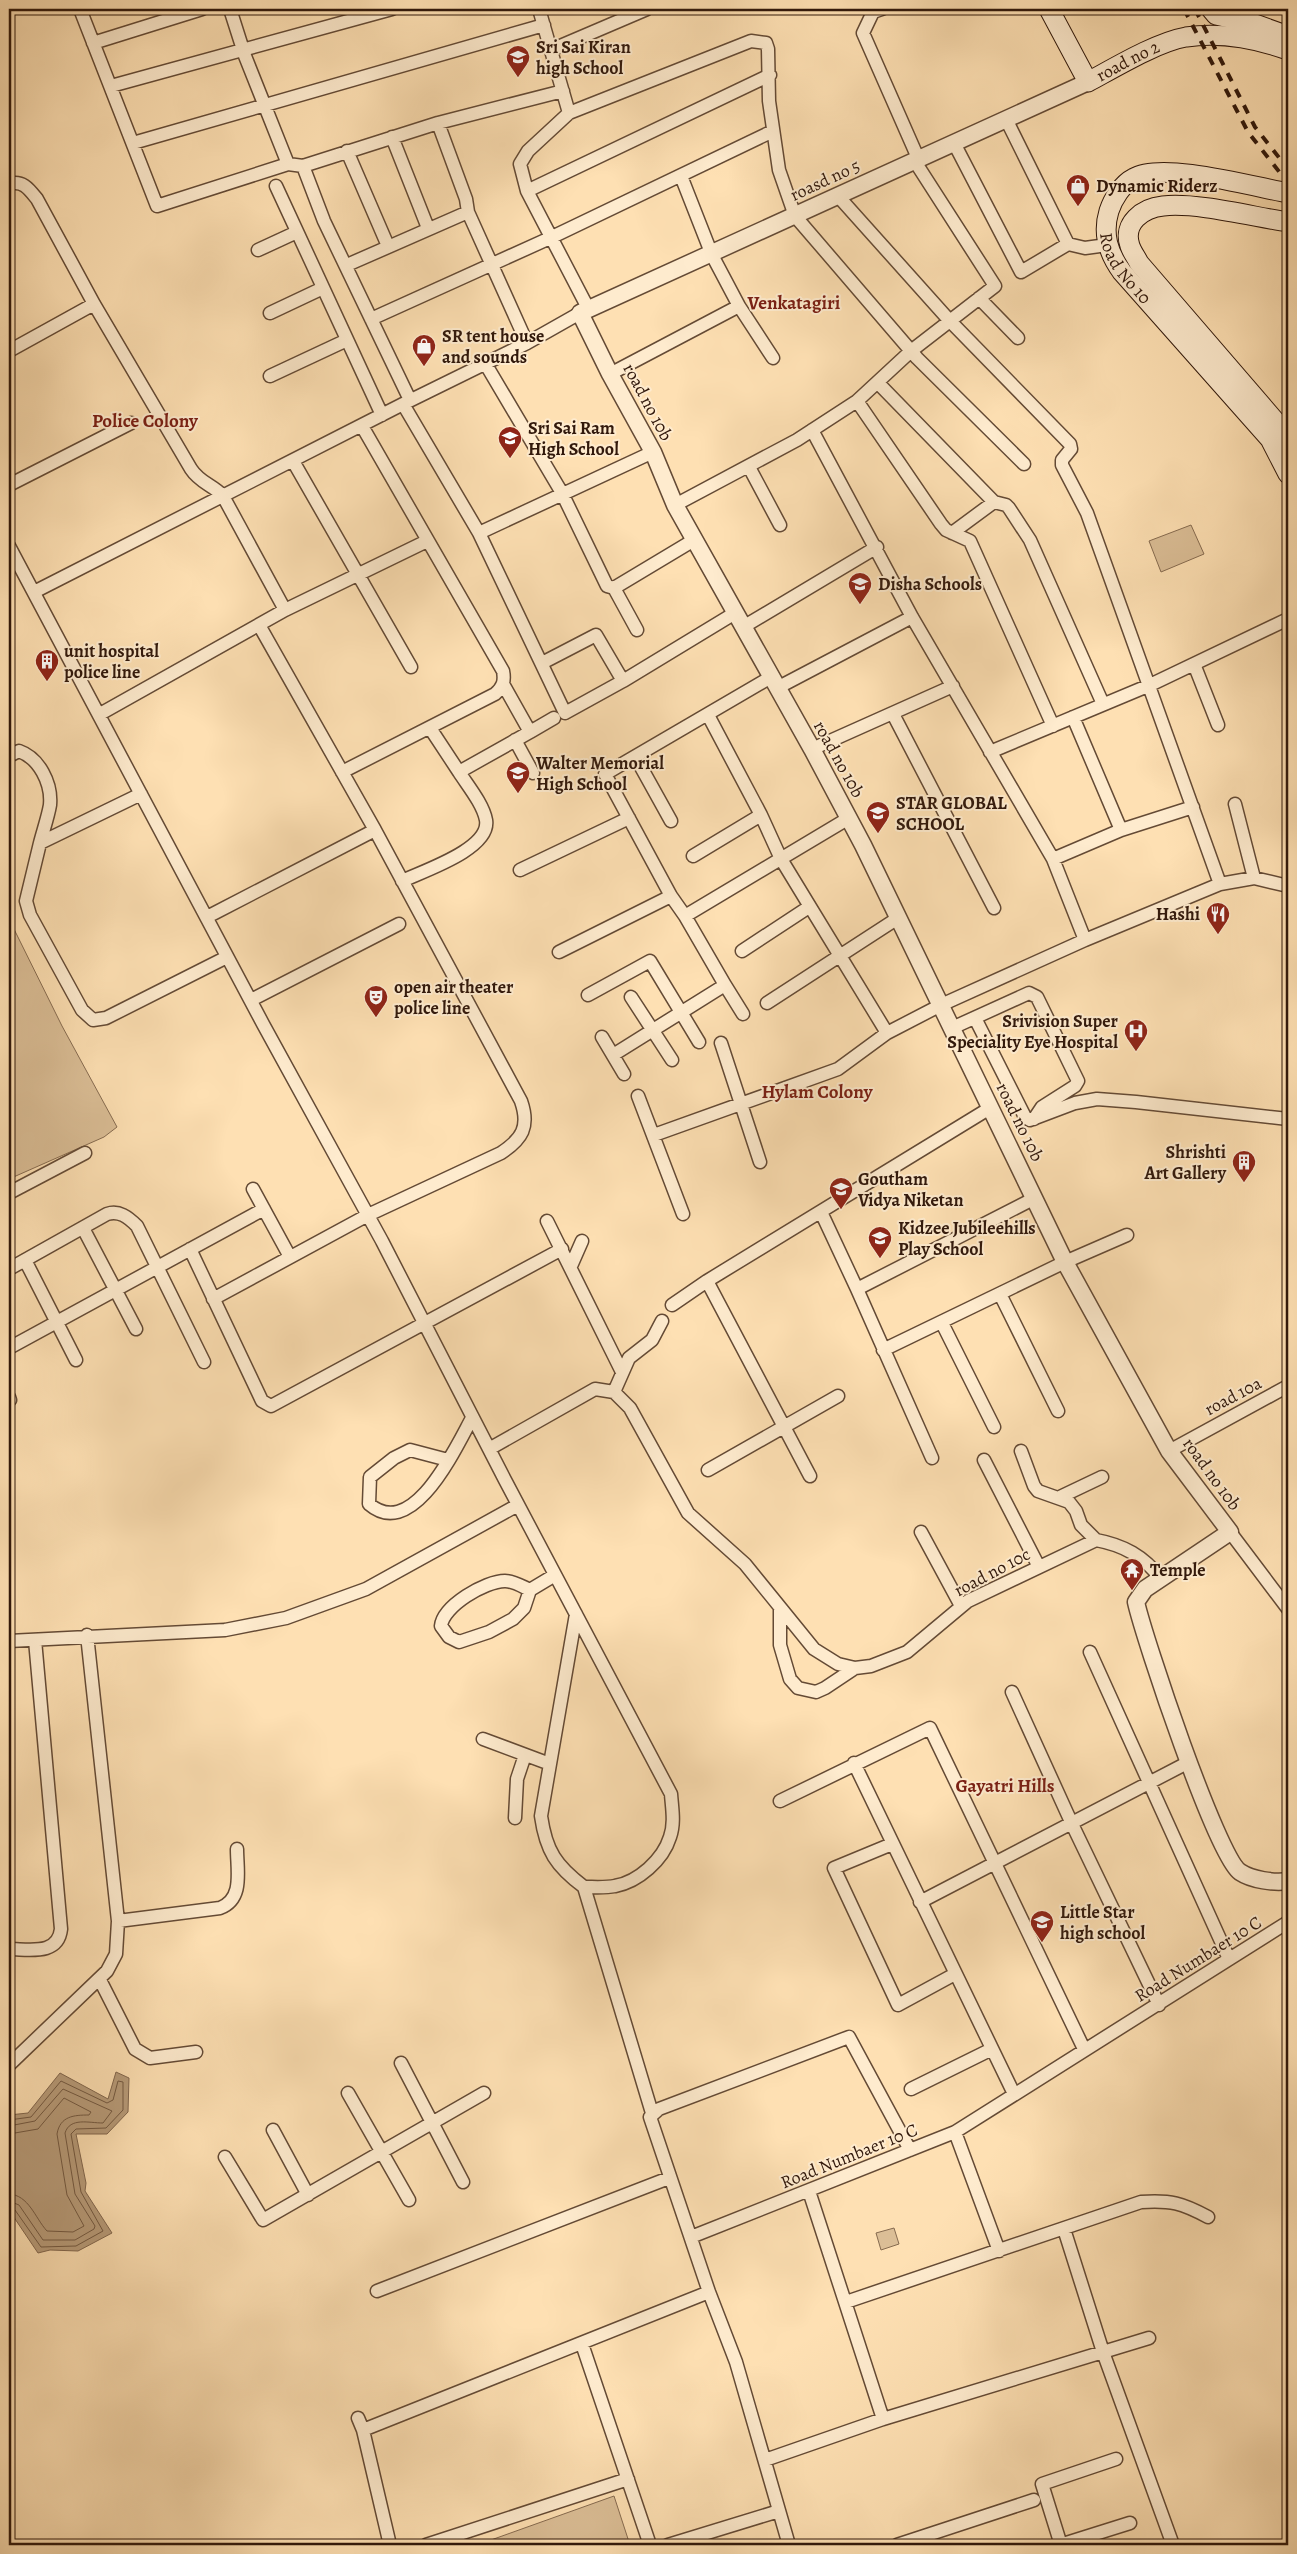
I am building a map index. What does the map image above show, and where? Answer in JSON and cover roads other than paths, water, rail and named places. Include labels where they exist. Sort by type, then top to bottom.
[{"type":"main road","name":"road no 2","points":[[1049,9],[1088,82],[1141,54],[1185,37],[1258,39],[1288,50]]},
{"type":"main road","points":[[1214,12],[1288,36]]},
{"type":"main road","points":[[1214,12],[1222,37]]},
{"type":"main road","name":"Road No 10","points":[[1288,193],[1190,174],[1148,172],[1133,178],[1121,189],[1112,203],[1107,218],[1107,245],[1110,256],[1122,272],[1270,438],[1288,474]]},
{"type":"main road","name":"Road No 10","points":[[1288,222],[1190,207],[1164,206],[1146,210],[1134,218],[1129,231],[1130,245],[1139,263],[1288,436]]},
{"type":"street","points":[[80,9],[158,206],[288,164],[302,166],[438,123],[563,91]]},
{"type":"street","points":[[93,43],[202,9]]},
{"type":"street","points":[[230,9],[243,50],[288,164]]},
{"type":"street","points":[[111,86],[392,9]]},
{"type":"street","points":[[539,9],[569,113]]},
{"type":"street","points":[[551,50],[647,9]]},
{"type":"street","points":[[675,505],[749,467],[857,401],[911,350],[995,286],[916,159],[863,33],[873,12],[882,9]]},
{"type":"street","points":[[133,143],[544,25]]},
{"type":"street","points":[[34,592],[585,312],[527,191],[520,164],[528,151],[569,113],[751,41],[766,43],[768,49],[769,101],[779,170],[795,216],[911,350],[1024,464]]},
{"type":"street","points":[[527,191],[770,75]]},
{"type":"street","name":"roasd no 5","points":[[585,312],[712,255],[916,159],[1007,121],[1088,82]]},
{"type":"street","points":[[1007,121],[1068,244]]},
{"type":"street","points":[[438,123],[466,198],[468,212],[527,343]]},
{"type":"street","points":[[371,319],[490,263],[550,238],[773,131]]},
{"type":"street","points":[[392,137],[428,228]]},
{"type":"street","points":[[954,143],[1020,272],[1068,244],[1085,248],[1107,245]]},
{"type":"street","points":[[347,151],[388,246]]},
{"type":"street","points":[[302,166],[324,221],[371,319],[406,402],[479,533],[565,713],[877,547]]},
{"type":"street","points":[[681,176],[712,255],[739,306],[772,358]]},
{"type":"street","points":[[9,184],[21,183],[28,188],[36,199],[94,304],[197,478],[223,496],[285,610]]},
{"type":"street","points":[[276,186],[382,415]]},
{"type":"street","points":[[838,196],[949,320],[1070,444],[1071,449],[1062,460],[1062,464],[1086,513],[1150,685],[1220,884]]},
{"type":"street","points":[[346,265],[468,212]]},
{"type":"street","points":[[258,250],[297,232]]},
{"type":"street","points":[[270,312],[323,288]]},
{"type":"street","points":[[978,298],[1018,338]]},
{"type":"street","points":[[9,351],[94,304]]},
{"type":"street","points":[[610,374],[739,306]]},
{"type":"street","name":"road no 10b","points":[[585,312],[610,374],[653,452],[675,505],[849,818],[1066,1262],[1169,1451],[1230,1532],[1145,1589],[1136,1602],[1141,1626],[1189,1762],[1224,1847],[1239,1871],[1256,1878],[1288,1882]]},
{"type":"street","points":[[270,376],[347,340]]},
{"type":"street","points":[[484,363],[562,493],[607,586],[614,588],[637,630]]},
{"type":"street","points":[[878,382],[994,502],[1006,504],[1030,540],[1103,704]]},
{"type":"street","points":[[857,401],[941,524],[952,533],[964,536],[973,546],[1053,726]]},
{"type":"street","points":[[9,485],[131,424]]},
{"type":"street","points":[[362,426],[502,671],[503,684],[530,732]]},
{"type":"street","points":[[812,430],[877,547],[912,617],[1053,859],[1085,940]]},
{"type":"street","points":[[479,533],[653,452]]},
{"type":"street","points":[[293,461],[411,668]]},
{"type":"street","points":[[749,467],[780,524]]},
{"type":"street","points":[[952,533],[994,502]]},
{"type":"street","points":[[614,588],[694,540]]},
{"type":"street","points":[[100,714],[285,610],[427,541]]},
{"type":"street","points":[[9,546],[100,714],[227,957],[368,1215],[472,1418],[663,1775],[671,1794],[673,1817],[670,1837],[661,1855],[644,1872],[628,1882],[614,1887],[584,1887]]},
{"type":"street","points":[[743,1014],[685,916],[671,896],[605,774],[636,758],[708,714],[912,617]]},
{"type":"street","points":[[990,752],[1150,685],[1288,619]]},
{"type":"street","points":[[213,1299],[368,1215],[501,1153],[514,1144],[524,1130],[526,1115],[522,1102],[375,830],[258,625]]},
{"type":"street","points":[[542,663],[596,635],[623,681]]},
{"type":"street","points":[[1194,664],[1218,726]]},
{"type":"street","points":[[342,772],[495,694],[503,684]]},
{"type":"street","points":[[812,749],[953,686]]},
{"type":"street","points":[[708,714],[761,815],[781,860],[887,1032]]},
{"type":"street","points":[[893,714],[994,908]]},
{"type":"street","points":[[1073,717],[1121,830]]},
{"type":"street","points":[[459,772],[554,718]]},
{"type":"street","points":[[402,881],[466,850],[483,835],[486,821],[483,812],[459,772],[430,728]]},
{"type":"street","points":[[515,740],[533,773]]},
{"type":"street","points":[[9,756],[19,751],[26,753],[36,762],[44,775],[50,805],[26,901],[27,907],[82,1010],[92,1020],[106,1018],[227,957]]},
{"type":"street","points":[[636,758],[671,821]]},
{"type":"street","points":[[40,843],[141,794]]},
{"type":"street","points":[[1235,804],[1254,878]]},
{"type":"street","points":[[1053,859],[1121,830],[1193,807]]},
{"type":"street","points":[[694,856],[761,815]]},
{"type":"street","points":[[520,870],[630,818]]},
{"type":"street","points":[[685,916],[849,818]]},
{"type":"street","points":[[207,917],[375,830]]},
{"type":"street","points":[[654,1136],[838,1069],[887,1032],[941,1005],[1085,940],[1220,884],[1254,878],[1288,886]]},
{"type":"street","points":[[559,952],[671,896]]},
{"type":"street","points":[[742,951],[809,907]]},
{"type":"street","points":[[767,1003],[898,918]]},
{"type":"street","points":[[251,1000],[399,924]]},
{"type":"street","points":[[588,995],[650,961],[699,1042]]},
{"type":"street","points":[[613,1055],[725,985]]},
{"type":"street","points":[[952,1028],[1029,993],[1037,997],[1078,1082],[1075,1086],[1042,1107],[1034,1120]]},
{"type":"street","points":[[631,997],[672,1060]]},
{"type":"street","points":[[976,1018],[1025,1117],[1034,1120],[1075,1103],[1097,1100],[1136,1102],[1288,1119]]},
{"type":"street","points":[[602,1037],[624,1074]]},
{"type":"street","points":[[721,1043],[760,1162]]},
{"type":"street","points":[[638,1096],[683,1214]]},
{"type":"street","points":[[672,1305],[707,1281],[990,1108]]},
{"type":"street","points":[[9,1193],[85,1153]]},
{"type":"street","points":[[253,1189],[290,1257]]},
{"type":"street","points":[[858,1289],[1035,1198]]},
{"type":"street","points":[[9,1348],[264,1209]]},
{"type":"street","points":[[820,1212],[858,1289],[932,1458]]},
{"type":"street","points":[[9,1269],[107,1214],[123,1215],[137,1226],[204,1362]]},
{"type":"street","points":[[547,1221],[622,1372]]},
{"type":"street","points":[[83,1228],[136,1329]]},
{"type":"street","points":[[884,1350],[1066,1262],[1127,1235]]},
{"type":"street","points":[[571,1266],[582,1241]]},
{"type":"street","points":[[190,1250],[262,1401],[268,1406],[562,1249]]},
{"type":"street","points":[[25,1260],[76,1360]]},
{"type":"street","points":[[707,1281],[810,1476]]},
{"type":"street","points":[[1000,1294],[1058,1411]]},
{"type":"street","points":[[614,1392],[629,1358],[652,1340],[662,1321]]},
{"type":"street","points":[[942,1323],[994,1427]]},
{"type":"street","name":"road 10a","points":[[1169,1451],[1288,1386]]},
{"type":"street","points":[[489,1449],[595,1389],[602,1388],[614,1392],[630,1408],[688,1513],[745,1564],[814,1649],[838,1664],[855,1668]]},
{"type":"street","points":[[708,1470],[838,1396]]},
{"type":"street","points":[[448,1460],[414,1450],[394,1458],[370,1477],[369,1504],[386,1513],[393,1513],[417,1501],[433,1485],[448,1460],[472,1418]]},
{"type":"street","points":[[1021,1451],[1034,1486],[1043,1493],[1060,1497],[1069,1502],[1076,1511],[1081,1525],[1096,1540],[1126,1548],[1153,1568],[1161,1579]]},
{"type":"street","points":[[984,1460],[1039,1567]]},
{"type":"street","points":[[1060,1497],[1102,1477]]},
{"type":"street","points":[[9,1641],[87,1635],[225,1630],[286,1618],[366,1589],[518,1504]]},
{"type":"street","points":[[921,1532],[961,1606]]},
{"type":"street","points":[[1230,1532],[1288,1610]]},
{"type":"street","name":"road no 10c","points":[[780,1608],[780,1645],[790,1678],[798,1688],[816,1692],[855,1668],[871,1666],[907,1652],[961,1606],[1096,1540]]},
{"type":"street","points":[[530,1590],[506,1581],[490,1584],[456,1604],[443,1618],[441,1626],[448,1637],[459,1642],[489,1632],[518,1615],[524,1608],[530,1590],[555,1574]]},
{"type":"street","points":[[576,1614],[542,1816],[544,1834],[548,1848],[558,1865],[584,1887],[652,2113],[650,2122],[709,2292],[736,2362],[789,2545]]},
{"type":"street","points":[[9,2065],[100,1980],[114,1962],[116,1954],[118,1921],[87,1635]]},
{"type":"street","points":[[9,1949],[46,1949],[58,1942],[62,1929],[35,1640]]},
{"type":"street","points":[[1090,1652],[1229,1959]]},
{"type":"street","points":[[1012,1692],[1072,1824],[1159,2005]]},
{"type":"street","points":[[780,1801],[854,1763],[930,1728],[993,1864],[1084,2049]]},
{"type":"street","points":[[483,1739],[550,1764]]},
{"type":"street","points":[[515,1818],[517,1780],[525,1755]]},
{"type":"street","points":[[920,1902],[1189,1762]]},
{"type":"street","points":[[854,1763],[1014,2094]]},
{"type":"street","points":[[892,1844],[834,1868],[898,2005],[955,1974]]},
{"type":"street","points":[[118,1921],[220,1908],[229,1905],[237,1889],[237,1849]]},
{"type":"street","name":"Road Numbaer 10 C","points":[[691,2237],[956,2132],[1084,2049],[1159,2005],[1288,1922]]},
{"type":"street","points":[[100,1980],[135,2050],[150,2058],[196,2052]]},
{"type":"street","points":[[652,2113],[849,2037],[910,2150]]},
{"type":"street","points":[[911,2090],[992,2049]]},
{"type":"street","points":[[401,2063],[463,2182]]},
{"type":"street","points":[[348,2093],[409,2200]]},
{"type":"street","points":[[225,2157],[263,2220],[484,2093]]},
{"type":"street","points":[[273,2130],[308,2195]]},
{"type":"street","points":[[956,2132],[998,2251]]},
{"type":"street","points":[[377,2291],[669,2178]]},
{"type":"street","points":[[809,2191],[883,2419]]},
{"type":"street","points":[[846,2302],[1141,2202],[1162,2200],[1184,2204],[1208,2218]]},
{"type":"street","points":[[1064,2229],[1103,2352],[1173,2545]]},
{"type":"street","points":[[363,2430],[709,2292]]},
{"type":"street","points":[[765,2460],[883,2419],[1149,2338]]},
{"type":"street","points":[[582,2344],[650,2545]]},
{"type":"street","points":[[358,2418],[363,2430],[390,2545]]},
{"type":"street","points":[[1116,2459],[1042,2484],[1061,2545],[1130,2523]]},
{"type":"street","points":[[426,2545],[628,2479]]},
{"type":"street","points":[[898,2545],[1034,2500]]},
{"type":"street","points":[[668,2545],[780,2511]]},
{"type":"water","points":[[116,2072],[129,2078],[128,2112],[107,2134],[76,2134],[86,2183],[85,2191],[112,2233],[78,2251],[50,2250],[38,2253],[9,2210],[9,2115],[28,2113],[60,2073],[108,2099]]},
{"type":"railway","points":[[1184,9],[1248,132],[1288,183]]},
{"type":"railway","points":[[1195,9],[1255,127],[1288,169]]},
{"type":"place","name":"Sri Sai Kiran high School","points":[[518,78]]},
{"type":"place","name":"Dynamic Riderz","points":[[1078,207]]},
{"type":"place","name":"SR tent house and sounds","points":[[424,367]]},
{"type":"place","name":"Sri Sai Ram High School","points":[[510,459]]},
{"type":"place","name":"Disha Schools","points":[[860,605]]},
{"type":"place","name":"unit hospital police line","points":[[47,682]]},
{"type":"place","name":"Walter Memorial High School","points":[[518,794]]},
{"type":"place","name":"STAR GLOBAL SCHOOL","points":[[878,834]]},
{"type":"place","name":"Hashi","points":[[1218,935]]},
{"type":"place","name":"open air theater police line","points":[[376,1018]]},
{"type":"place","name":"Srivision Super Speciality Eye Hospital","points":[[1136,1052]]},
{"type":"place","name":"Shrishti Art Gallery","points":[[1244,1183]]},
{"type":"place","name":"Goutham Vidya Niketan","points":[[841,1210]]},
{"type":"place","name":"Kidzee Jubileehills Play School","points":[[880,1259]]},
{"type":"place","name":"Temple","points":[[1132,1591]]},
{"type":"place","name":"Little Star high school","points":[[1042,1943]]},
{"type":"district","name":"Venkatagiri","points":[[794,303]]},
{"type":"district","name":"Police Colony","points":[[145,421]]},
{"type":"district","name":"Hylam Colony","points":[[817,1092]]},
{"type":"district","name":"Gayatri Hills","points":[[1005,1786]]}]
